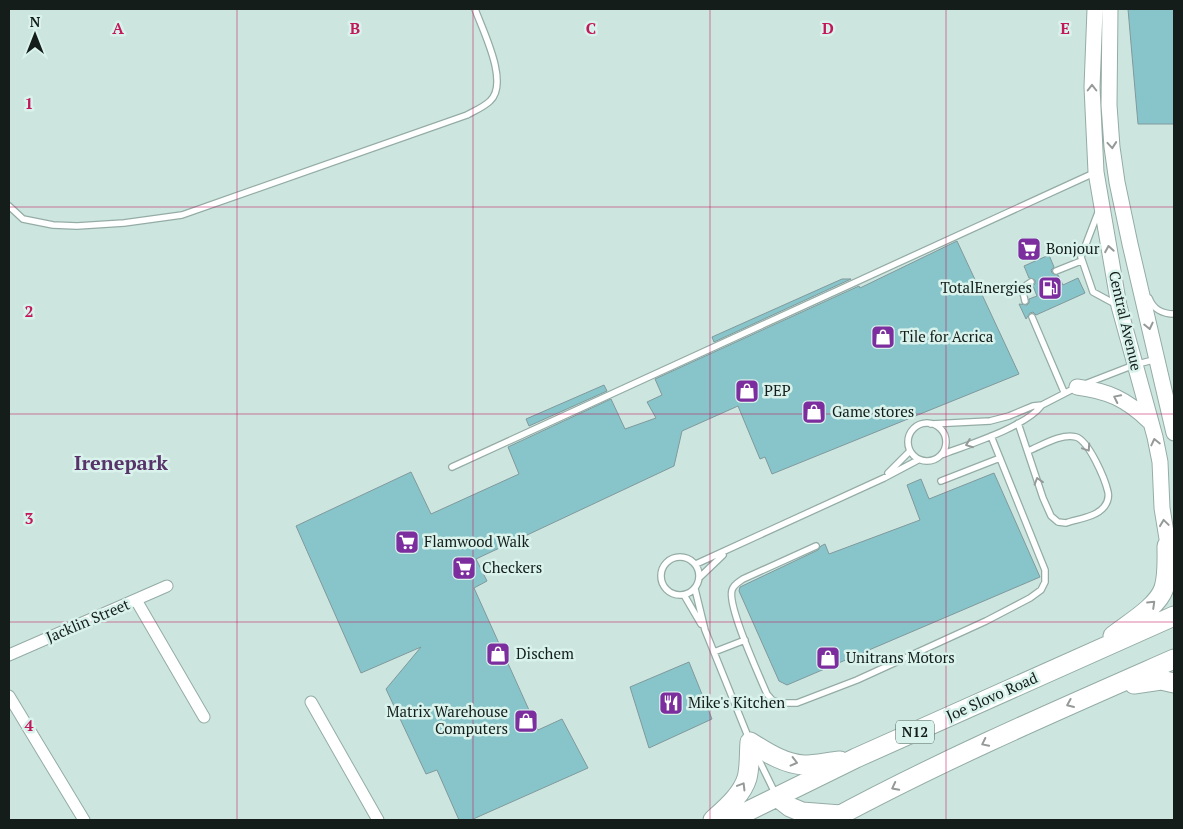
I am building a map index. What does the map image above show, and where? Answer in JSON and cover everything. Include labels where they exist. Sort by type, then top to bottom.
[{"type":"highway","points":[[1086,656],[1147,610],[1159,597],[1164,588],[1167,546]]},
{"type":"highway","name":"Joe Slovo Road","points":[[730,820],[856,758],[1174,616]]},
{"type":"highway","name":"N12","points":[[836,818],[1029,722],[1174,659]]},
{"type":"highway","points":[[1112,687],[1161,680],[1174,683]]},
{"type":"highway","points":[[713,820],[730,804],[745,783],[748,776],[750,742],[773,756],[795,764],[811,764],[856,758]]},
{"type":"highway","points":[[777,797],[790,807],[802,812],[836,818]]},
{"type":"street","name":"Central Avenue","points":[[1095,9],[1092,87],[1096,172],[1119,306],[1160,462],[1162,508],[1167,546],[1174,570]]},
{"type":"street","name":"Central Avenue","points":[[1110,9],[1109,105],[1112,147],[1130,244],[1174,433]]},
{"type":"street","points":[[1071,390],[1095,389],[1116,396],[1134,407],[1150,422]]},
{"type":"street","name":"Jacklin Street","points":[[9,655],[167,586]]},
{"type":"street","points":[[136,600],[204,717]]},
{"type":"street","points":[[9,696],[84,820]]},
{"type":"street","points":[[310,702],[378,820]]},
{"type":"lane","points":[[9,206],[24,219],[53,225],[77,226],[182,215],[467,115],[491,101],[498,84],[496,69],[475,9]]},
{"type":"lane","points":[[452,467],[1096,172]]},
{"type":"lane","points":[[1101,203],[1082,251],[1081,261],[1093,292],[1119,306]]},
{"type":"lane","points":[[1130,244],[1152,305],[1158,310],[1174,314]]},
{"type":"lane","points":[[1056,272],[1081,261]]},
{"type":"lane","points":[[1025,301],[1022,288],[1031,282]]},
{"type":"lane","points":[[1032,317],[1071,390]]},
{"type":"lane","points":[[918,460],[910,451],[908,440],[913,429],[924,423],[990,422],[1033,406],[1042,405],[1071,390],[1134,365],[1157,359]]},
{"type":"lane","points":[[696,564],[884,478],[918,460],[930,461],[991,436],[1036,413],[1042,405]]},
{"type":"lane","points":[[1018,423],[1043,498],[1054,519],[1061,523],[1066,523],[1098,513],[1104,506],[1108,499],[1108,493],[1102,474],[1085,443],[1080,439],[1070,436],[1028,451]]},
{"type":"lane","points":[[931,424],[937,426],[945,437],[946,443],[941,455]]},
{"type":"lane","points":[[816,546],[743,579],[734,586],[731,596],[738,624],[767,694],[773,701],[797,703],[874,672],[986,621],[1030,598],[1041,590],[1045,582],[1045,570],[991,436]]},
{"type":"lane","points":[[884,478],[910,451]]},
{"type":"lane","points":[[941,481],[1000,458]]},
{"type":"lane","points":[[727,551],[700,577],[695,589],[705,630],[750,742],[777,797]]},
{"type":"lane","points":[[695,589],[684,595],[672,593],[663,585],[661,579],[663,568],[672,559],[678,557],[691,560],[696,564],[700,577]]},
{"type":"lane","points":[[684,595],[705,630]]},
{"type":"lane","points":[[714,652],[745,640]]},
{"type":"building","points":[[1128,9],[1174,9],[1174,124],[1138,124]]},
{"type":"building","name":"Flamwood Walk","points":[[957,241],[1019,374],[772,474],[765,457],[760,459],[738,406],[682,431],[674,466],[476,559],[487,581],[474,588],[538,730],[562,719],[588,768],[471,820],[459,820],[437,770],[426,774],[386,689],[421,647],[361,673],[296,526],[411,472],[431,514],[519,474],[508,447],[611,399],[625,429],[656,418],[647,402],[662,395],[655,379],[859,286],[860,288]]},
{"type":"building","points":[[1049,255],[1054,267],[1051,270],[1052,273],[1058,275],[1063,285],[1078,278],[1085,293],[1036,315],[1033,312],[1030,313],[1026,319],[1019,304],[1027,305],[1029,299],[1037,296],[1033,286],[1035,280],[1029,278],[1024,266]]},
{"type":"building","points":[[842,279],[851,279],[714,342],[712,337]]},
{"type":"building","points":[[604,385],[607,391],[529,426],[526,419]]},
{"type":"building","points":[[994,473],[1040,577],[787,685],[779,681],[739,591],[740,587],[818,550],[825,544],[829,554],[920,520],[907,485],[921,479],[929,499]]},
{"type":"building","points":[[689,662],[712,719],[649,748],[630,687]]},
{"type":"place","name":"Bonjour","points":[[1029,249]]},
{"type":"place","name":"TotalEnergies","points":[[1050,288]]},
{"type":"place","name":"Tile for Acrica","points":[[883,337]]},
{"type":"place","name":"PEP","points":[[747,391]]},
{"type":"place","name":"Game stores","points":[[814,412]]},
{"type":"place","name":"Flamwood Walk","points":[[407,542]]},
{"type":"place","name":"Checkers","points":[[464,568]]},
{"type":"place","name":"Dischem","points":[[498,654]]},
{"type":"place","name":"Unitrans Motors","points":[[828,658]]},
{"type":"place","name":"Mike's Kitchen","points":[[671,703]]},
{"type":"place","name":"Matrix Warehouse Computers","points":[[526,721]]},
{"type":"district","name":"Irenepark","points":[[121,463]]}]
